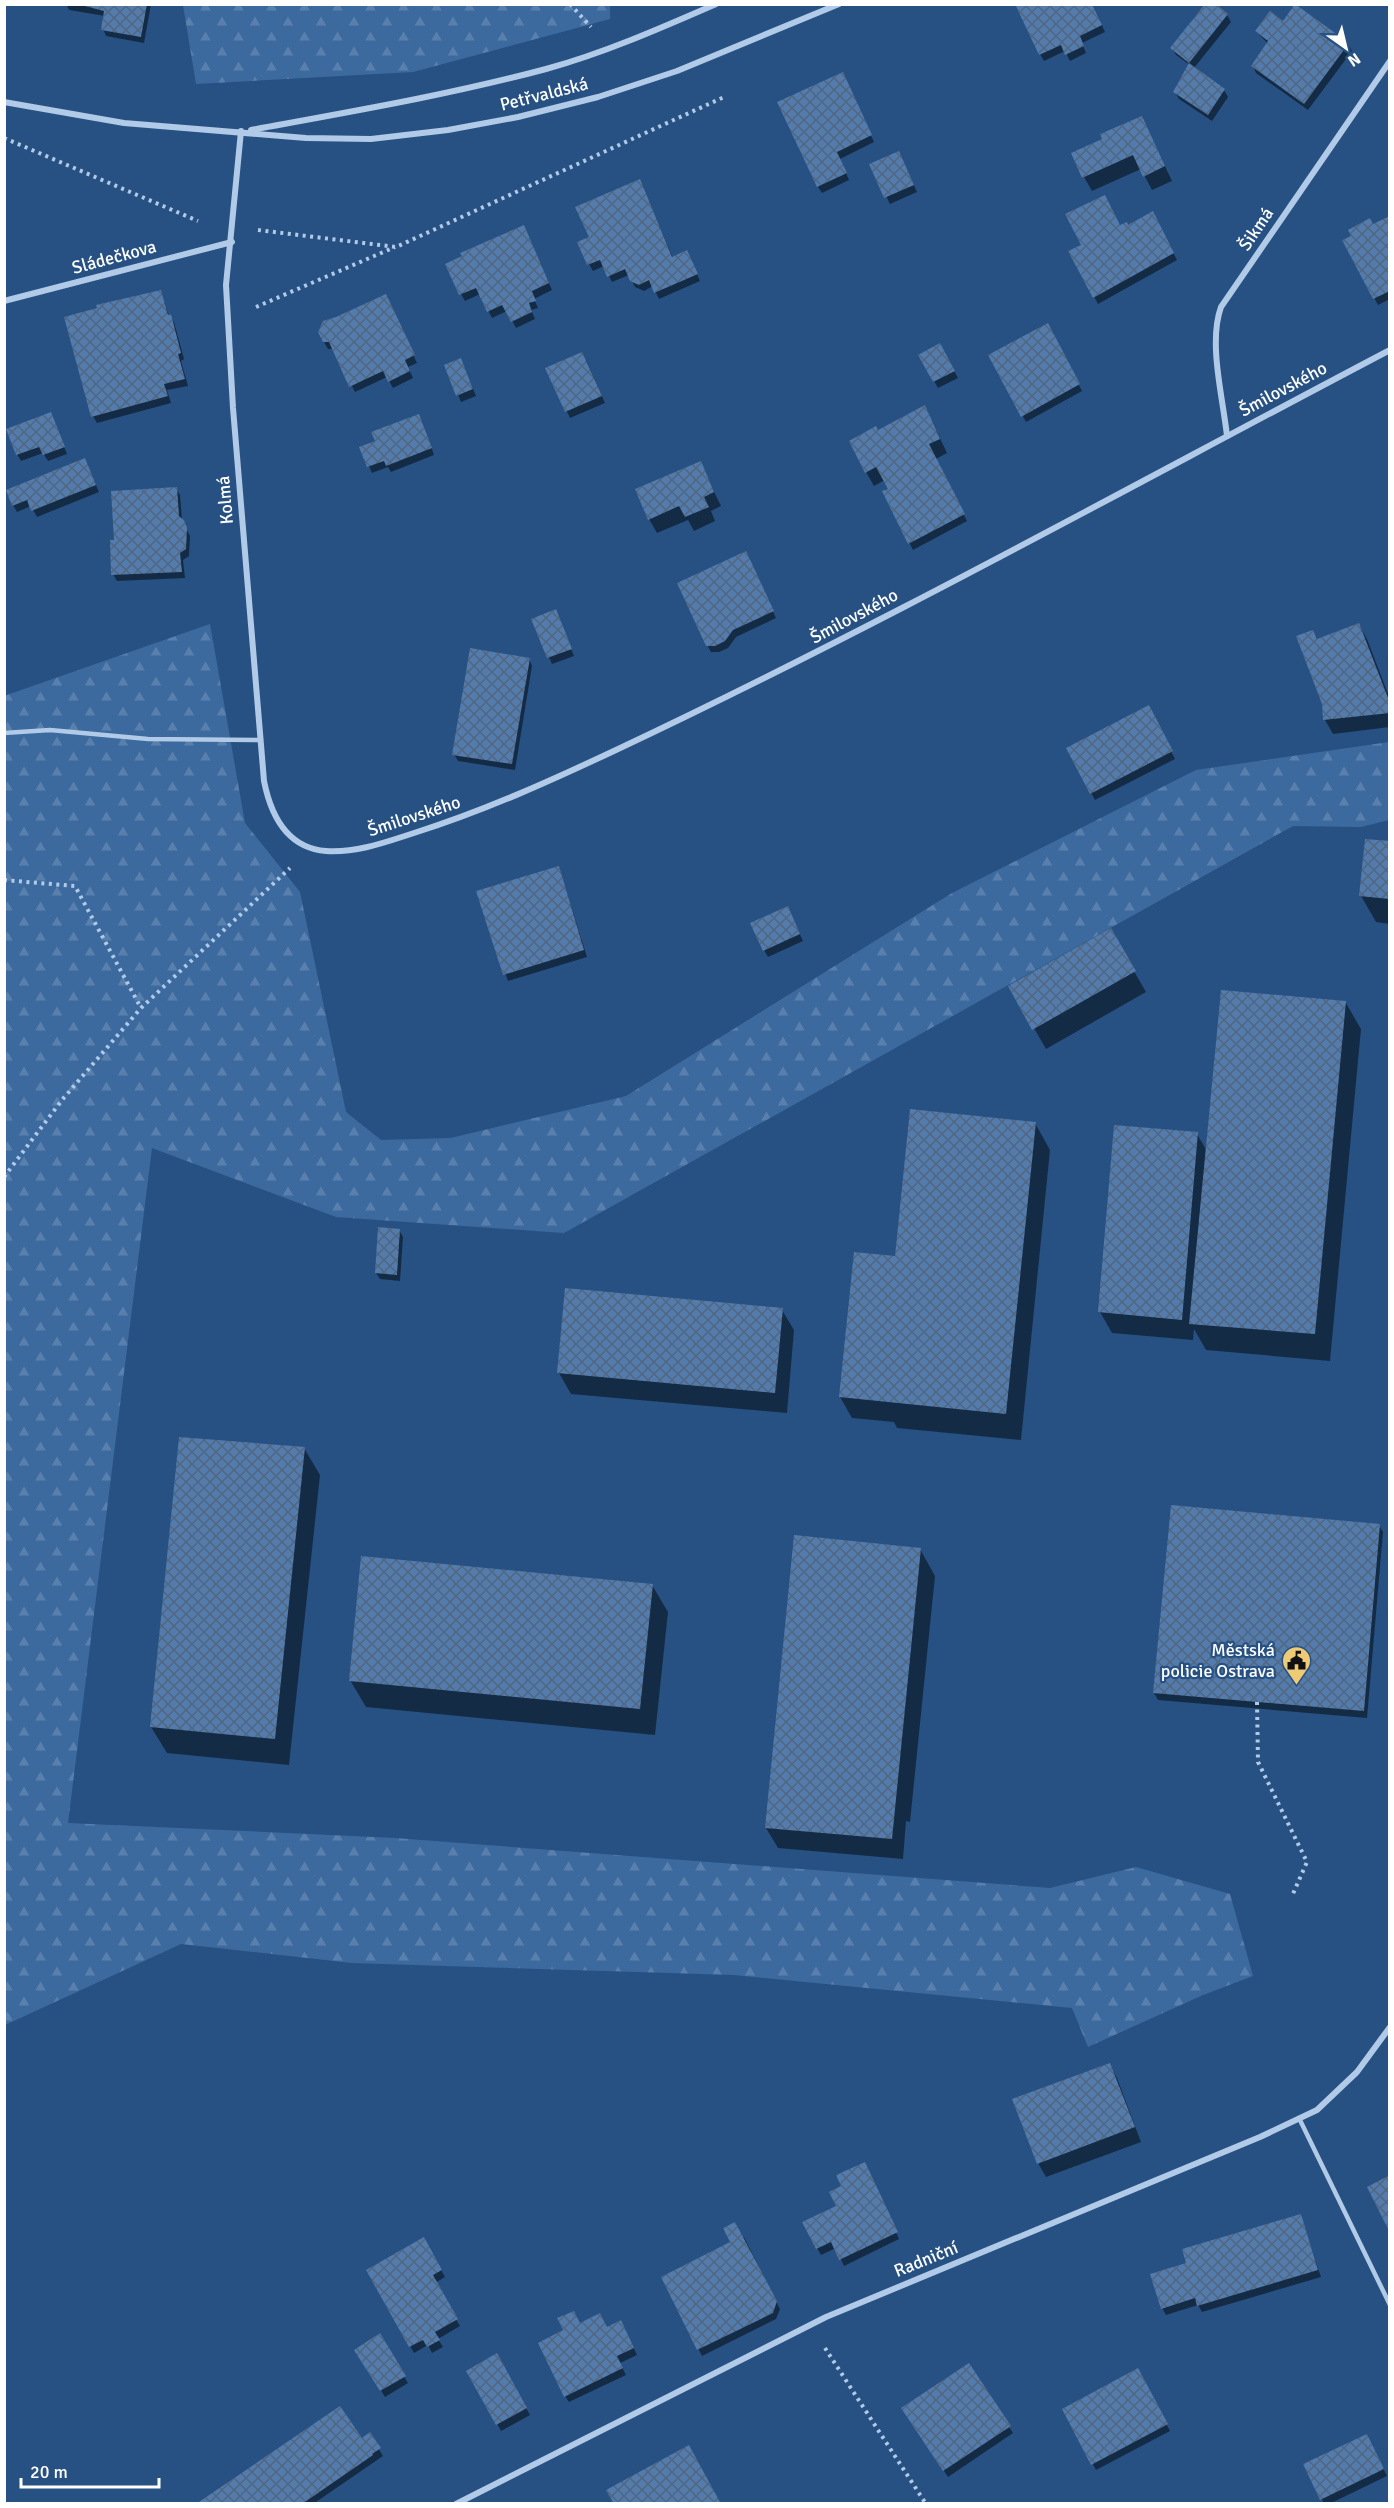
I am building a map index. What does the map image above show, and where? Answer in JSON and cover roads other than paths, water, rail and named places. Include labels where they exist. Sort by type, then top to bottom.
[{"type":"street","name":"Petřvaldská","points":[[242,131],[403,102],[546,69],[610,48],[716,4]]},
{"type":"street","name":"Petřvaldská","points":[[4,102],[124,123],[306,138],[371,139],[448,130],[518,117],[597,97],[677,71],[839,4]]},
{"type":"street","name":"Šikmá","points":[[1227,436],[1217,347],[1216,323],[1221,307],[1389,62]]},
{"type":"street","name":"Kolmá","points":[[242,131],[226,285],[234,420],[261,740],[266,790],[275,815],[290,837],[310,849]]},
{"type":"street","name":"Sládečkova","points":[[4,301],[232,242]]},
{"type":"street","name":"Šmilovského","points":[[310,849],[351,851],[382,844],[489,808],[555,779],[834,644],[1389,350]]},
{"type":"street","name":"Radniční","points":[[456,2504],[826,2317],[1260,2137],[1317,2110],[1357,2072],[1389,2028]]},
{"type":"lane","points":[[4,733],[59,730],[148,739],[261,740]]},
{"type":"lane","points":[[1299,2118],[1389,2305]]},
{"type":"place","name":"Městská policie Ostrava","points":[[1296,1686]]}]
